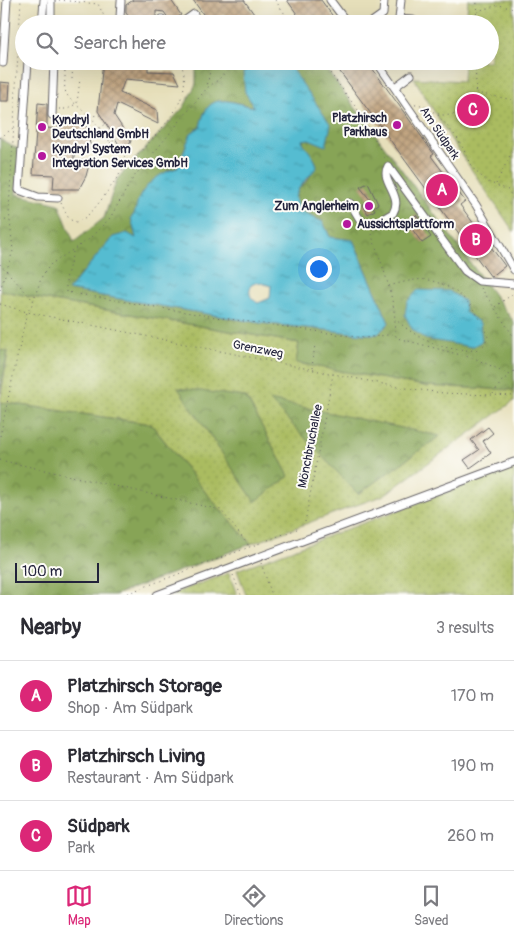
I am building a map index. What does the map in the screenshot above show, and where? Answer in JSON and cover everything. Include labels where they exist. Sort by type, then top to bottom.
[{"type":"street","points":[[43,15],[44,0]]},
{"type":"street","points":[[51,0],[52,15]]},
{"type":"street","points":[[330,0],[341,15]]},
{"type":"street","points":[[382,15],[384,0]]},
{"type":"street","points":[[398,15],[401,0]]},
{"type":"street","points":[[3,63],[2,35],[5,1]]},
{"type":"street","points":[[119,1],[120,15]]},
{"type":"street","points":[[27,70],[19,190],[38,197],[58,198]]},
{"type":"street","points":[[52,112],[55,70]]},
{"type":"street","name":"Am Südpark","points":[[380,70],[385,80],[395,87],[410,108],[452,177],[476,205],[514,270]]},
{"type":"street","points":[[395,87],[411,75]]},
{"type":"street","points":[[350,203],[362,223],[373,224],[388,217],[396,208],[396,196],[386,176],[388,166]]},
{"type":"street","points":[[388,166],[465,271],[479,281],[514,284]]},
{"type":"street","points":[[157,595],[514,462]]},
{"type":"path","points":[[20,15],[21,0]]},
{"type":"path","points":[[59,0],[98,4],[104,15]]},
{"type":"path","points":[[275,0],[286,15]]},
{"type":"path","points":[[476,15],[477,0]]},
{"type":"path","points":[[476,11],[499,5],[514,9]]},
{"type":"path","points":[[0,290],[13,250],[10,221],[17,70]]},
{"type":"path","points":[[64,70],[67,94],[130,162]]},
{"type":"path","points":[[72,70],[72,79]]},
{"type":"path","points":[[58,198],[69,219],[75,222],[84,220],[99,204],[116,176],[175,111],[185,84],[182,70]]},
{"type":"path","points":[[207,88],[210,70]]},
{"type":"path","points":[[0,436],[27,312],[42,276],[51,264],[88,240],[110,218],[133,178],[207,88],[227,70]]},
{"type":"path","points":[[328,70],[364,118],[388,166]]},
{"type":"path","points":[[410,108],[420,104],[438,114],[450,116],[462,112],[475,93],[475,70]]},
{"type":"path","points":[[52,112],[68,109],[77,103],[80,79]]},
{"type":"path","points":[[475,93],[514,100]]},
{"type":"path","points":[[438,114],[458,139],[475,171],[488,182],[508,190],[514,200]]},
{"type":"path","points":[[89,116],[100,115]]},
{"type":"path","points":[[100,128],[106,124]]},
{"type":"path","points":[[0,138],[14,127]]},
{"type":"path","points":[[110,142],[116,140]]},
{"type":"path","points":[[496,184],[505,170],[514,146]]},
{"type":"path","points":[[0,219],[10,221]]},
{"type":"path","points":[[347,224],[358,219]]},
{"type":"path","points":[[373,224],[372,236],[388,286],[395,318],[395,334]]},
{"type":"path","points":[[74,250],[66,279],[66,292],[215,317],[364,338],[395,334],[402,340],[476,359],[510,374]]},
{"type":"path","points":[[0,264],[33,300]]},
{"type":"path","points":[[388,286],[426,280],[451,287],[466,299],[482,322],[488,337],[481,350],[466,350],[424,341],[395,318]]},
{"type":"path","points":[[479,281],[482,290],[514,337]]},
{"type":"path","points":[[494,308],[514,294]]},
{"type":"path","name":"Grenzweg","points":[[0,304],[27,312],[312,368],[334,374],[434,392],[514,396]]},
{"type":"path","points":[[312,368],[315,344]]},
{"type":"path","points":[[492,395],[514,371]]},
{"type":"path","name":"Mönchbruchallee","points":[[306,522],[334,374]]},
{"type":"path","points":[[0,460],[221,510],[249,546]]},
{"type":"path","points":[[123,595],[297,529]]},
{"type":"path","points":[[258,557],[272,595]]},
{"type":"path","points":[[231,568],[241,595]]},
{"type":"green space","points":[[468,0],[514,0],[514,232],[450,138],[414,78],[463,81],[464,70],[499,70],[499,15],[467,15]]},
{"type":"green space","points":[[196,70],[260,70],[245,92],[254,107],[235,102],[219,101],[207,108],[200,127],[191,133],[177,168],[168,170],[131,218],[137,238],[113,237],[68,290],[260,323],[378,334],[389,323],[353,240],[330,237],[323,222],[302,213],[297,206],[295,197],[299,188],[308,180],[316,162],[307,151],[302,140],[309,139],[286,70],[327,70],[514,322],[514,390],[425,386],[296,363],[299,343],[42,299],[0,290],[0,139],[20,150],[16,194],[59,204],[74,242],[104,218],[117,179],[184,107],[196,84]],"holes":[[[465,312],[480,323],[405,315]]]},
{"type":"green space","points":[[0,290],[42,299],[299,343],[297,363],[425,386],[514,390],[514,401],[384,495],[251,544],[206,493],[151,424],[0,402],[8,352],[0,350]]},
{"type":"green space","points":[[0,350],[8,351],[0,393]]},
{"type":"green space","points":[[178,388],[246,397],[289,476],[255,502]]},
{"type":"green space","points":[[269,400],[440,436],[358,494]]},
{"type":"green space","points":[[0,402],[151,424],[206,493],[251,544],[115,595],[0,595]]},
{"type":"green space","points":[[514,467],[514,595],[246,595],[237,570]]},
{"type":"green space","points":[[229,573],[237,595],[169,595]]},
{"type":"water","points":[[246,70],[293,70],[331,125],[326,146],[309,139],[302,140],[315,160],[317,167],[299,188],[295,197],[297,206],[303,213],[323,222],[330,237],[353,240],[389,323],[378,334],[260,323],[68,290],[113,237],[127,233],[136,238],[131,218],[141,194],[154,180],[165,172],[177,168],[191,133],[200,127],[203,115],[208,107],[213,103],[227,101],[254,107],[245,92],[243,72]],"holes":[[[258,282],[271,286],[270,298],[258,303],[250,296],[251,285]]]},
{"type":"water","points":[[418,290],[449,291],[464,301],[465,312],[480,323],[482,341],[472,347],[425,339],[412,329],[405,315],[407,302]]},
{"type":"building","points":[[133,0],[171,0],[181,15],[166,15],[164,12],[156,11],[156,15],[127,15],[126,5]]},
{"type":"building","points":[[193,0],[244,0],[254,14],[247,15],[204,15]]},
{"type":"building","points":[[287,0],[321,0],[332,15],[298,15]]},
{"type":"building","points":[[102,70],[174,72],[180,84],[125,79],[120,93],[157,110],[158,124],[117,104],[114,115],[131,141],[125,154],[98,111]]},
{"type":"building","points":[[339,70],[373,70],[434,154],[431,156],[465,201],[460,205],[505,266],[491,277]]},
{"type":"building","points":[[0,82],[10,83],[9,101],[0,101]]},
{"type":"building","points":[[38,103],[47,104],[47,128],[58,129],[59,118],[82,119],[86,125],[91,149],[74,148],[74,160],[90,161],[86,176],[79,189],[53,189],[54,175],[33,174]]},
{"type":"building","points":[[368,183],[378,204],[373,207],[375,210],[368,214],[363,205],[371,201],[360,187]]},
{"type":"building","points":[[416,215],[431,237],[422,243],[409,225],[412,224],[409,220]]},
{"type":"building","points":[[488,427],[493,433],[483,441],[491,453],[470,468],[464,460],[479,450],[471,440]]},
{"type":"place","name":"Südpark","points":[[473,110]]},
{"type":"place","name":"Platzhirsch Parkhaus","points":[[397,125]]},
{"type":"place","name":"Kyndryl Deutschland GmbH","points":[[42,127]]},
{"type":"place","name":"Kyndryl System Integration Services GmbH","points":[[42,156]]},
{"type":"place","name":"Platzhirsch Storage","points":[[442,190]]},
{"type":"place","name":"Zum Anglerheim","points":[[369,206]]},
{"type":"place","name":"Aussichtsplattform","points":[[347,224]]},
{"type":"place","name":"Platzhirsch Living","points":[[476,240]]}]
